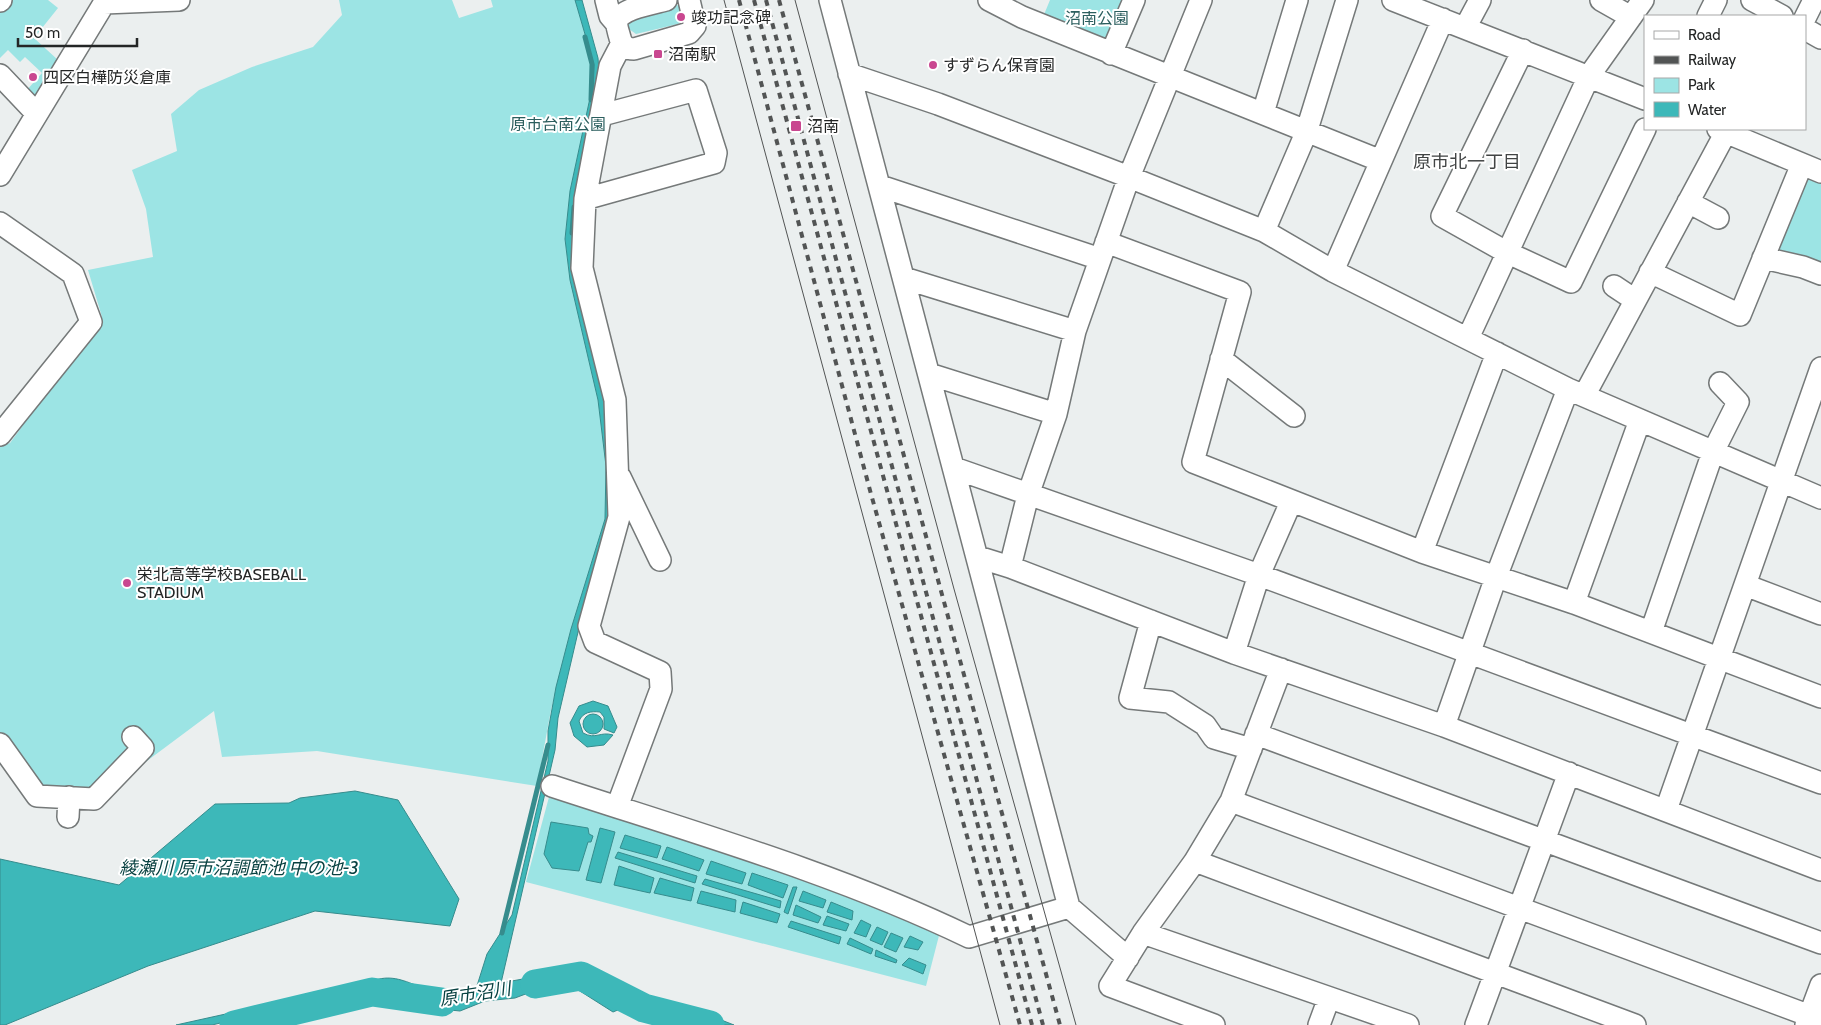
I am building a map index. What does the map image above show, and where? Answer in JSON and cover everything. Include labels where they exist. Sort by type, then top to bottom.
[{"type":"street","points":[[0,175],[105,2],[179,0]]},
{"type":"street","points":[[606,0],[610,16],[625,47],[634,49],[688,33],[696,26],[689,0]]},
{"type":"street","points":[[617,807],[661,689],[660,672],[595,642],[589,626],[619,516],[614,400],[582,268],[585,199],[610,66],[619,33],[618,18],[625,11],[646,3],[666,0]]},
{"type":"street","points":[[830,0],[1069,908],[1128,958]]},
{"type":"street","points":[[989,0],[1022,18],[1381,161]]},
{"type":"street","points":[[1111,54],[1134,0]]},
{"type":"street","points":[[1010,567],[1028,494],[1056,414],[1075,331],[1130,177],[1201,0]]},
{"type":"street","points":[[1263,113],[1297,0]]},
{"type":"street","points":[[1264,231],[1306,132],[1347,0]]},
{"type":"street","points":[[1393,0],[1644,99]]},
{"type":"street","points":[[1465,28],[1480,0]]},
{"type":"street","points":[[1468,338],[1506,252],[1589,76],[1637,9],[1600,0]]},
{"type":"street","points":[[1708,15],[1716,0]]},
{"type":"street","points":[[1752,0],[1780,15]]},
{"type":"street","points":[[1806,16],[1814,0]]},
{"type":"street","points":[[1333,271],[1442,19]]},
{"type":"street","points":[[1806,30],[1821,38]]},
{"type":"street","points":[[1523,50],[1442,216],[1506,252],[1571,282],[1645,130]]},
{"type":"street","points":[[849,74],[938,104],[1130,177],[1264,231],[1333,271],[1576,392],[1821,498]]},
{"type":"street","points":[[0,75],[36,113]]},
{"type":"street","points":[[585,199],[714,163],[716,153],[696,90],[602,114]]},
{"type":"street","points":[[1444,726],[1496,578],[1576,392],[1635,300],[1650,272],[1688,202],[1732,131],[1811,168],[1763,258],[1740,315],[1650,272]]},
{"type":"street","points":[[880,186],[1103,250],[1240,292],[1193,462],[1422,552],[1574,603],[1821,697]]},
{"type":"street","points":[[1688,202],[1718,218]]},
{"type":"street","points":[[0,223],[73,274],[91,322],[0,435]]},
{"type":"street","points":[[1763,258],[1803,266],[1821,274]]},
{"type":"street","points":[[904,278],[1075,331]]},
{"type":"street","points":[[1614,286],[1635,300]]},
{"type":"street","points":[[1422,552],[1497,353]]},
{"type":"street","points":[[1222,360],[1294,416]]},
{"type":"street","points":[[1666,810],[1821,368]]},
{"type":"street","points":[[929,374],[1056,414]]},
{"type":"street","points":[[1651,632],[1713,452],[1738,402],[1720,383]]},
{"type":"street","points":[[1574,603],[1640,420]]},
{"type":"street","points":[[954,468],[1259,575],[1821,783]]},
{"type":"street","points":[[616,470],[660,560]]},
{"type":"street","points":[[1234,653],[1259,575],[1291,502]]},
{"type":"street","points":[[978,557],[1010,567],[1234,653],[1444,726],[1821,870]]},
{"type":"street","points":[[1745,586],[1821,614]]},
{"type":"street","points":[[1151,621],[1130,698],[1169,702],[1205,725],[1214,738],[1254,742],[1544,841],[1821,943]]},
{"type":"street","points":[[1214,1025],[1110,986],[1143,933],[1195,861],[1231,801],[1281,669]]},
{"type":"street","points":[[0,744],[37,796],[68,807],[94,799],[143,748],[132,737]]},
{"type":"street","points":[[1476,1025],[1569,774]]},
{"type":"street","points":[[552,786],[756,853],[895,903],[969,937],[1069,908]]},
{"type":"street","points":[[1231,801],[1396,864],[1520,906],[1813,1020],[1821,985]]},
{"type":"street","points":[[1195,861],[1635,1025]]},
{"type":"street","points":[[1143,933],[1408,1025]]},
{"type":"street","points":[[1319,1025],[1329,998]]},
{"type":"green space","points":[[12,0],[48,0],[58,8],[34,38],[58,60],[37,97],[33,98],[26,91],[42,73],[25,57],[20,62],[8,50],[0,58],[0,12]]},
{"type":"green space","name":"原市台南公園","points":[[339,0],[452,0],[459,18],[493,7],[491,0],[575,0],[594,65],[593,84],[570,191],[565,239],[570,280],[598,400],[606,466],[605,519],[571,629],[551,710],[537,786],[317,751],[222,757],[214,711],[108,790],[43,786],[0,738],[0,447],[10,443],[102,317],[88,270],[153,257],[146,209],[132,170],[177,151],[171,114],[199,90],[252,67],[313,47],[342,15]]},
{"type":"green space","name":"沼南公園","points":[[1050,0],[1125,0],[1108,39],[1103,41],[1043,17]]},
{"type":"green space","points":[[672,5],[677,5],[683,9],[683,21],[678,24],[636,34],[629,29],[628,21]]},
{"type":"green space","points":[[1803,177],[1821,179],[1821,269],[1773,252]]},
{"type":"green space","points":[[552,786],[942,924],[926,986],[526,882]]},
{"type":"water","points":[[575,0],[582,0],[598,58],[600,85],[575,192],[572,221],[573,251],[605,400],[611,515],[582,615],[558,718],[555,750],[501,983],[561,972],[618,997],[636,996],[706,1014],[734,1025],[695,1025],[655,1011],[636,1007],[613,1012],[572,986],[544,987],[515,998],[485,1001],[460,1011],[430,1008],[408,1001],[393,988],[377,1000],[350,1010],[336,1007],[279,1009],[212,1025],[176,1025],[316,994],[355,994],[367,984],[379,979],[401,980],[448,996],[475,992],[487,954],[512,915],[548,761],[548,731],[556,687],[571,629],[605,519],[606,466],[598,400],[570,280],[565,239],[570,191],[593,84],[594,65]]},
{"type":"water","points":[[593,701],[608,706],[617,727],[614,733],[604,729],[604,717],[600,712],[585,714],[579,721],[583,733],[591,736],[613,735],[604,745],[587,747],[574,736],[570,723],[579,706]]},
{"type":"water","points":[[593,714],[600,717],[603,724],[600,731],[593,734],[586,731],[583,724],[586,717]]},
{"type":"water","name":"綾瀬川 原市沼調節池 中の池-3","points":[[355,791],[398,800],[459,899],[450,926],[315,911],[148,966],[5,1025],[0,1025],[0,859],[119,885],[215,804],[289,803],[300,798]]},
{"type":"water","points":[[551,822],[588,828],[589,834],[593,836],[591,842],[588,842],[579,871],[552,868],[544,854]]},
{"type":"water","points":[[600,828],[615,832],[601,883],[586,880]]},
{"type":"water","points":[[625,835],[661,846],[657,858],[620,848]]},
{"type":"water","points":[[667,847],[704,860],[699,871],[662,859]]},
{"type":"water","points":[[618,852],[697,876],[695,883],[615,858]]},
{"type":"water","points":[[711,861],[746,873],[742,884],[706,874]]},
{"type":"water","points":[[619,866],[654,878],[650,893],[614,885]]},
{"type":"water","points":[[752,873],[788,885],[783,898],[748,885]]},
{"type":"water","points":[[660,878],[694,888],[691,901],[654,893]]},
{"type":"water","points":[[705,879],[781,901],[780,908],[702,884]]},
{"type":"water","points":[[793,887],[797,887],[788,914],[784,912]]},
{"type":"water","points":[[701,891],[736,900],[735,912],[697,903]]},
{"type":"water","points":[[803,891],[826,900],[823,908],[799,901]]},
{"type":"water","points":[[743,902],[780,914],[777,923],[740,913]]},
{"type":"water","points":[[831,902],[853,911],[852,920],[827,912]]},
{"type":"water","points":[[796,905],[821,917],[818,923],[793,915]]},
{"type":"water","points":[[827,916],[849,924],[846,931],[823,925]]},
{"type":"water","points":[[861,920],[871,925],[866,937],[854,933]]},
{"type":"water","points":[[791,921],[841,937],[839,944],[788,927]]},
{"type":"water","points":[[877,927],[888,932],[882,945],[870,940]]},
{"type":"water","points":[[891,933],[903,938],[896,952],[884,947]]},
{"type":"water","points":[[910,936],[923,942],[918,950],[904,947]]},
{"type":"water","points":[[850,938],[873,949],[871,954],[847,944]]},
{"type":"water","points":[[876,950],[897,960],[896,963],[875,956]]},
{"type":"water","points":[[909,958],[926,965],[923,974],[902,965]]},
{"type":"waterway","points":[[585,37],[592,64],[591,100]]},
{"type":"waterway","points":[[572,233],[574,207]]},
{"type":"waterway","points":[[502,933],[548,745]]},
{"type":"waterway","name":"原市沼川","points":[[535,984],[581,976],[644,1008],[710,1025]]},
{"type":"waterway","name":"原市沼川","points":[[234,1025],[372,992],[442,1002]]},
{"type":"tram line","points":[[724,0],[1000,1025]]},
{"type":"tram line","points":[[795,0],[954,589],[1076,1025]]},
{"type":"railway","points":[[739,0],[871,494],[1020,1025]]},
{"type":"railway","points":[[754,0],[1032,1025]]},
{"type":"railway","points":[[766,0],[1043,1025]]},
{"type":"railway","points":[[779,0],[1060,1025]]},
{"type":"place","name":"竣功記念碑","points":[[681,17]]},
{"type":"place","name":"沼南駅","points":[[658,54]]},
{"type":"place","name":"すずらん保育園","points":[[933,65]]},
{"type":"place","name":"四区白樺防災倉庫","points":[[33,77]]},
{"type":"place","name":"沼南","points":[[796,126]]},
{"type":"place","name":"栄北高等学校BASEBALL STADIUM","points":[[127,583]]},
{"type":"district","name":"原市北一丁目","points":[[1467,162]]}]
